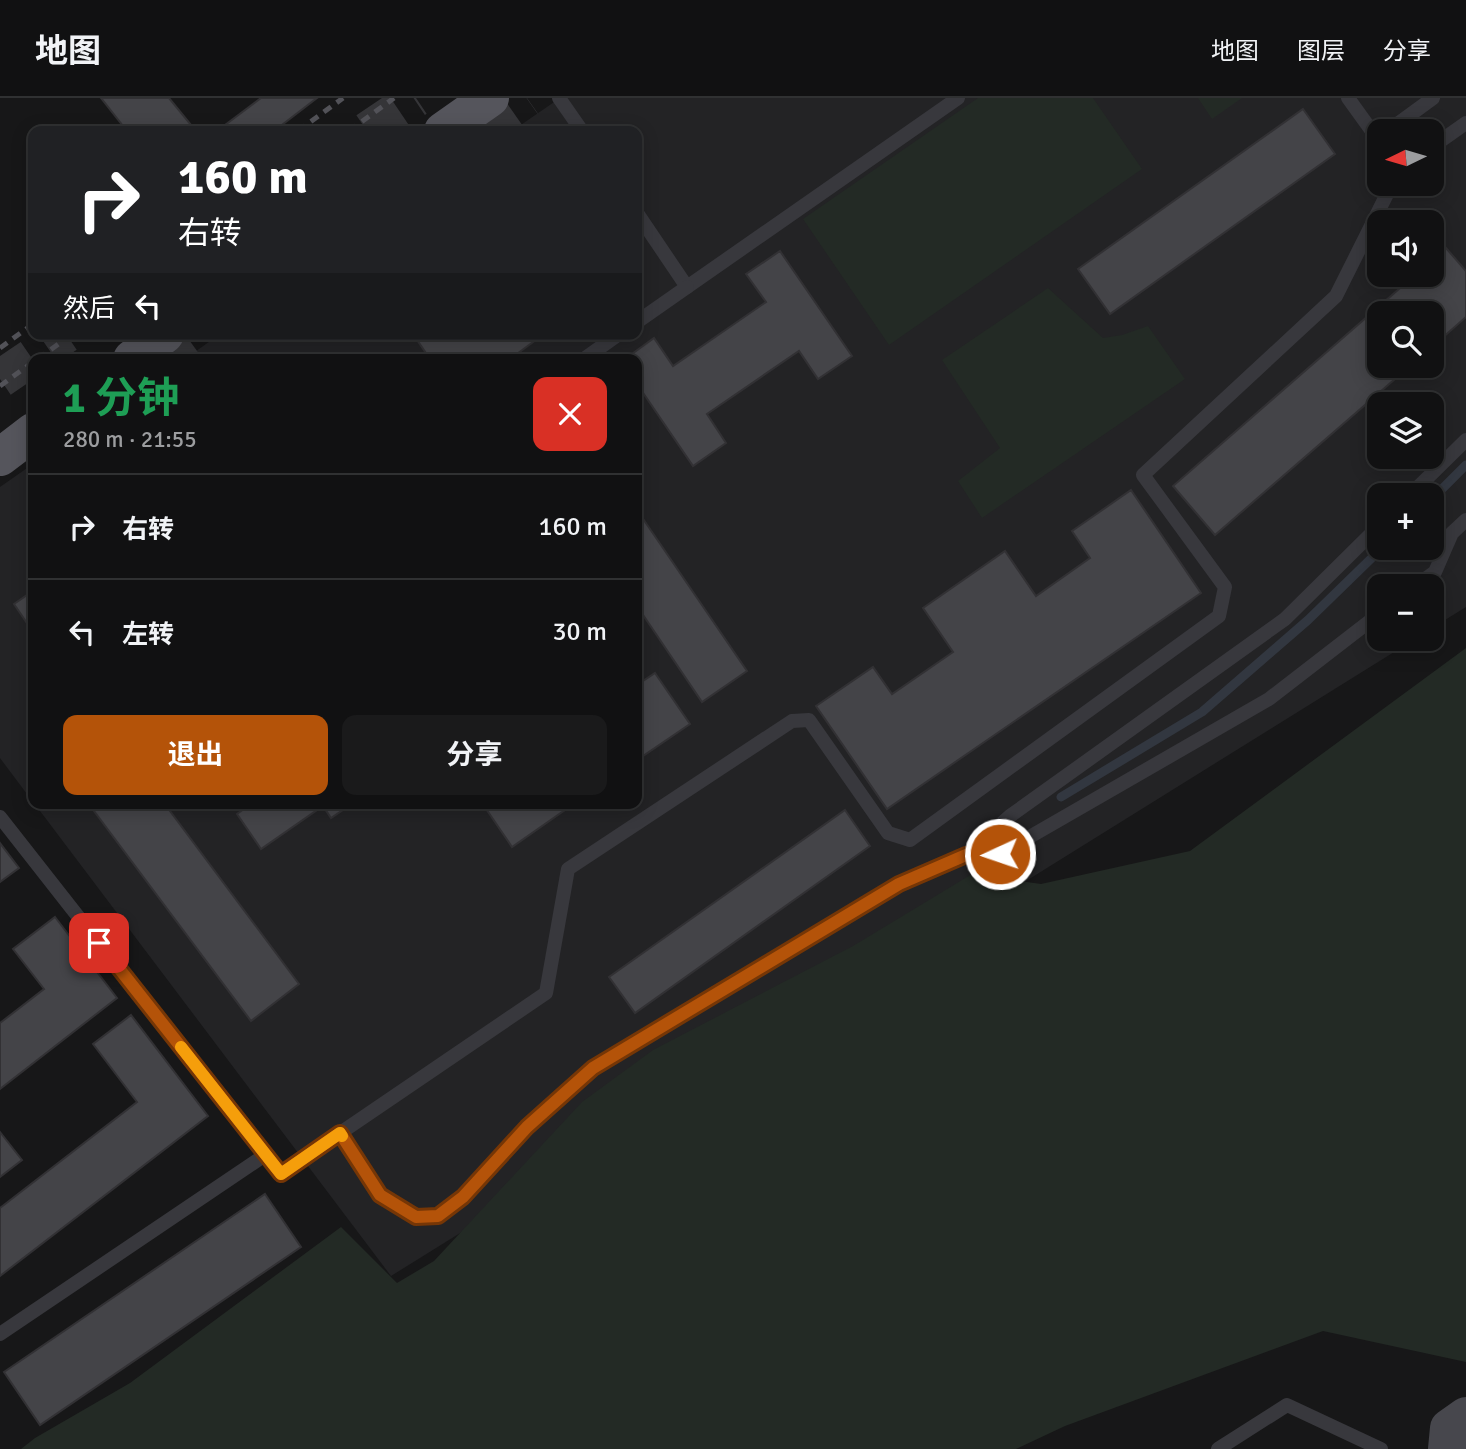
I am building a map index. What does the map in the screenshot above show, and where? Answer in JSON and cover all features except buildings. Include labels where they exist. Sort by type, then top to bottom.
[{"type":"main road","points":[[450,126],[490,98]]},
{"type":"main road","points":[[139,354],[157,340]]},
{"type":"main road","points":[[0,457],[28,436]]},
{"type":"main road","points":[[1447,1449],[1449,1428],[1466,1416]]},
{"type":"lane","points":[[559,98],[579,126]]},
{"type":"lane","points":[[642,318],[958,98]]},
{"type":"lane","points":[[1348,98],[1367,120]]},
{"type":"lane","points":[[1405,119],[1433,98]]},
{"type":"lane","points":[[1444,139],[1466,123]]},
{"type":"lane","points":[[0,817],[281,1174],[546,993],[568,869],[792,721],[809,720],[888,832],[909,840],[1219,617],[1225,587],[1143,475],[1336,296],[1386,196]]},
{"type":"lane","points":[[642,220],[687,287]]},
{"type":"lane","points":[[591,354],[611,340]]},
{"type":"lane","points":[[1422,483],[1466,440]]},
{"type":"lane","points":[[1431,574],[1452,533],[1466,520]]},
{"type":"lane","points":[[340,1133],[380,1195],[416,1217],[438,1216],[463,1197],[527,1127],[593,1068],[899,884],[966,855],[1010,816],[1285,619],[1367,538]]},
{"type":"lane","points":[[966,855],[1000,854],[1221,727],[1269,699],[1367,623]]},
{"type":"lane","points":[[0,1334],[265,1155]]},
{"type":"lane","points":[[1218,1449],[1287,1405],[1381,1449]]},
{"type":"shaded area","points":[[560,98],[1466,98],[1466,607],[1444,621],[1444,574],[1367,574],[1367,651],[1396,651],[391,1276],[39,809],[642,809],[642,354],[192,354],[212,340],[642,340],[642,126],[519,126]]},
{"type":"shaded area","points":[[978,98],[1093,98],[1142,169],[889,345],[803,219]]},
{"type":"shaded area","points":[[1198,98],[1242,98],[1212,119]]},
{"type":"shaded area","points":[[1048,288],[1103,338],[1148,326],[1185,379],[982,518],[958,481],[1000,448],[942,360]]},
{"type":"shaded area","points":[[28,467],[28,795],[0,758],[0,487]]},
{"type":"shaded area","points":[[1466,648],[1466,1362],[1323,1331],[1065,1426],[1016,1449],[21,1449],[35,1438],[130,1383],[341,1227],[397,1283],[434,1261],[582,1102],[653,1050],[853,946],[972,874],[1041,884],[1190,851]]},
{"type":"waterway","points":[[1444,487],[1466,465]]},
{"type":"waterway","points":[[1061,797],[1202,712],[1308,620],[1370,560]]},
{"type":"tunnel","points":[[374,126],[416,98]]},
{"type":"tunnel","points":[[487,126],[527,98]]},
{"type":"tunnel","points":[[37,354],[57,340]]},
{"type":"tunnel","points":[[163,354],[183,340]]},
{"type":"tunnel","points":[[0,379],[28,360]]},
{"type":"railway","points":[[305,126],[343,98]]},
{"type":"railway","points":[[356,126],[394,98]]},
{"type":"railway","points":[[0,348],[28,328]]},
{"type":"railway","points":[[45,354],[64,340]]},
{"type":"railway","points":[[0,386],[28,366]]},
{"type":"slow traffic","points":[[181,1047],[281,1174],[340,1133],[342,1136]]},
{"type":"route","points":[[99,943],[281,1174],[340,1133],[380,1195],[416,1217],[438,1216],[463,1197],[527,1127],[593,1068],[899,884],[966,855],[1000,854]]}]
